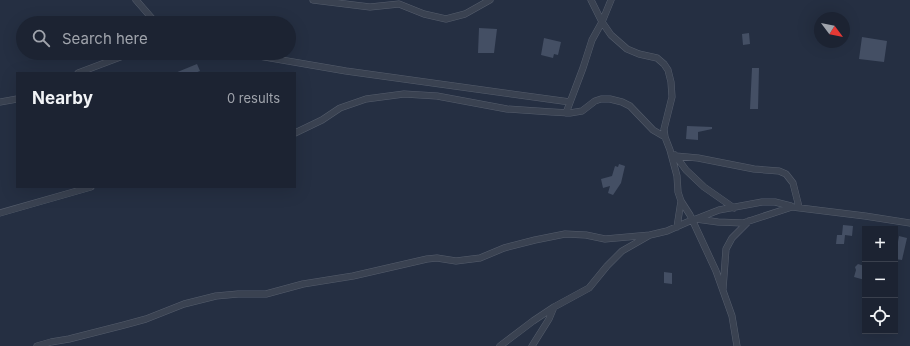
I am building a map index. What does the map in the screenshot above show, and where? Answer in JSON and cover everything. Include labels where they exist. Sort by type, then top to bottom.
[{"type":"street","points":[[136,0],[150,16]]},
{"type":"street","points":[[313,0],[370,7],[400,2],[424,14],[446,19],[465,14],[490,0]]},
{"type":"street","points":[[591,0],[602,22],[611,35],[627,49],[639,54],[657,58],[668,70],[671,82],[672,97],[664,129],[664,137],[670,150],[677,176],[678,192],[681,201],[694,220],[716,271],[732,316],[737,346]]},
{"type":"street","points":[[566,113],[592,40],[602,22],[611,0]]},
{"type":"street","points":[[81,72],[112,60]]},
{"type":"street","points":[[282,60],[346,71],[570,102]]},
{"type":"street","points":[[296,133],[316,123],[340,108],[366,99],[404,94],[437,96],[507,109],[566,113],[582,111],[594,101],[610,99],[630,106],[653,130],[664,137]]},
{"type":"street","points":[[0,102],[16,99]]},
{"type":"street","points":[[670,150],[686,170],[704,187],[734,208]]},
{"type":"street","points":[[676,156],[698,158],[754,170],[779,171],[786,174],[793,183],[799,207]]},
{"type":"street","points":[[0,213],[88,188]]},
{"type":"street","points":[[677,227],[681,201]]},
{"type":"street","points":[[37,346],[146,319],[184,304],[216,296],[266,294],[302,284],[353,276],[437,258],[456,261],[480,258],[504,248],[565,234],[586,235],[605,239],[659,234],[718,210],[762,202],[775,202],[792,206],[910,223]]},
{"type":"street","points":[[694,220],[738,223],[749,221],[792,206]]},
{"type":"street","points":[[723,292],[726,249],[732,238],[749,221]]},
{"type":"street","points":[[500,346],[533,320],[590,288],[607,266],[622,251],[650,235]]},
{"type":"street","points":[[532,346],[549,319],[554,307]]},
{"type":"building","points":[[479,28],[497,29],[494,53],[478,53]]},
{"type":"building","points":[[749,33],[750,44],[743,45],[742,34]]},
{"type":"building","points":[[862,37],[887,41],[884,62],[859,59]]},
{"type":"building","points":[[544,38],[561,42],[558,55],[554,54],[553,58],[541,55]]},
{"type":"building","points":[[197,64],[200,71],[198,72],[177,72]]},
{"type":"building","points":[[752,68],[759,68],[758,109],[750,109]]},
{"type":"building","points":[[687,126],[712,127],[712,129],[698,132],[698,140],[686,139]]},
{"type":"building","points":[[619,164],[625,166],[621,183],[613,195],[608,193],[610,186],[603,188],[601,179],[612,176],[615,166],[618,167]]},
{"type":"building","points":[[843,225],[853,226],[852,236],[845,235],[844,244],[836,244],[837,235],[842,235]]},
{"type":"building","points":[[899,236],[907,238],[902,260],[898,259]]},
{"type":"building","points":[[858,264],[862,265],[862,279],[854,277],[856,270],[855,267]]},
{"type":"building","points":[[664,272],[672,273],[672,284],[664,283]]}]
